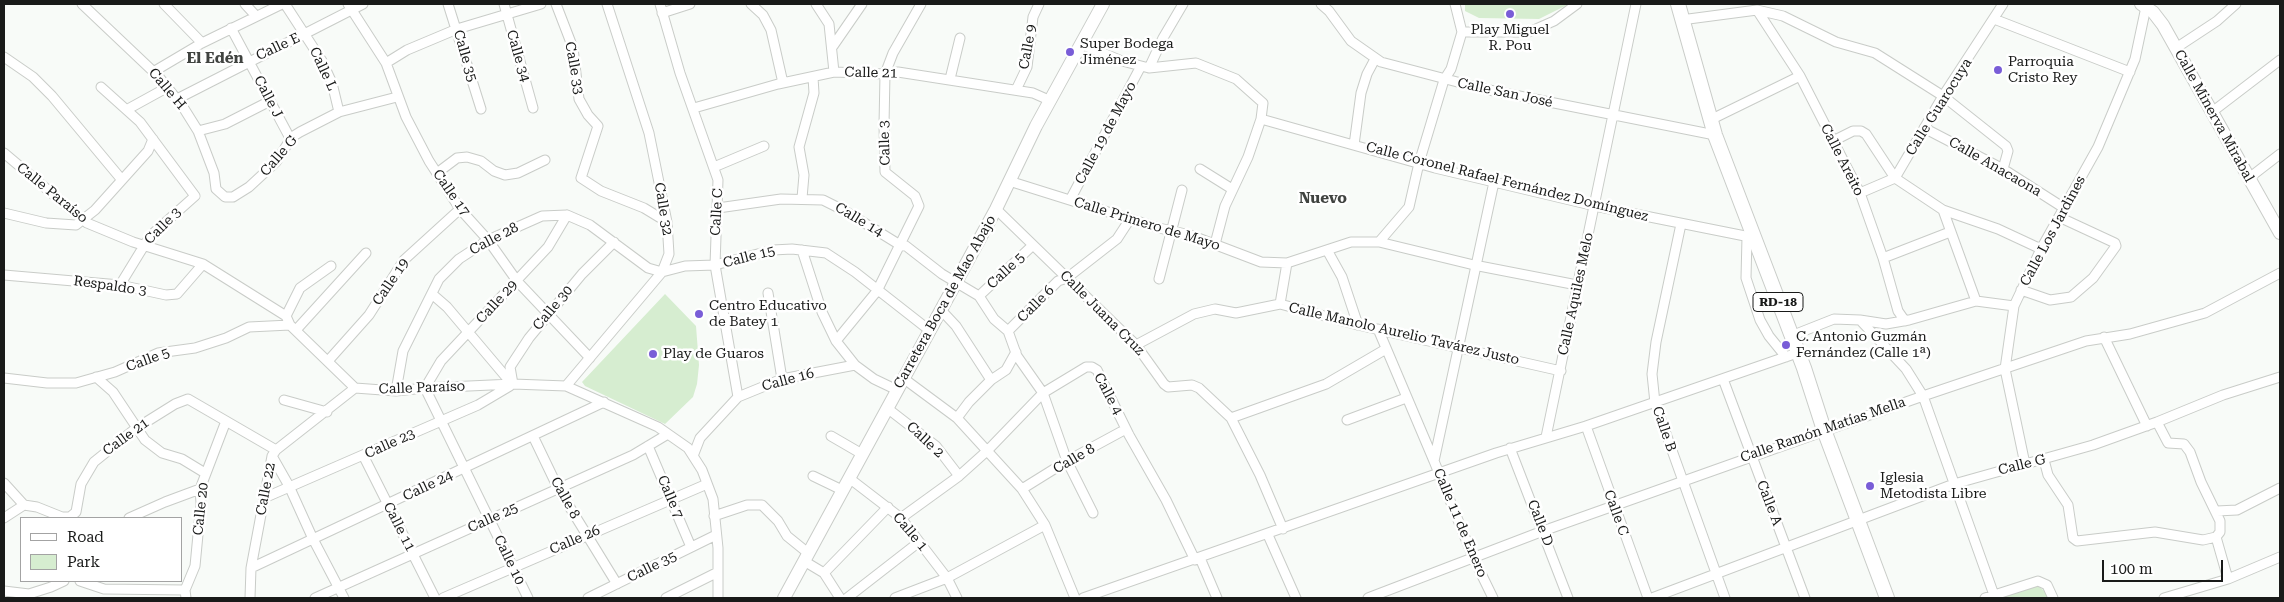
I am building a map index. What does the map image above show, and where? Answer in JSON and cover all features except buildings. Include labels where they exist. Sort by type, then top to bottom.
[{"type":"main road","name":"RD-18","points":[[1678,4],[1710,120],[1751,238],[1790,336],[1792,355],[1824,430],[1887,598]]},
{"type":"street","points":[[164,4],[202,43]]},
{"type":"street","points":[[245,4],[256,16]]},
{"type":"street","points":[[153,72],[202,43],[284,4]]},
{"type":"street","name":"Calle L","points":[[284,4],[322,61],[332,83],[339,112]]},
{"type":"street","name":"Calle E","points":[[177,99],[248,61],[305,34],[350,6],[363,4]]},
{"type":"street","name":"Calle 35","points":[[448,4],[481,109]]},
{"type":"street","name":"Calle 34","points":[[504,4],[533,108]]},
{"type":"street","points":[[386,63],[407,50],[457,30],[541,4]]},
{"type":"street","name":"Calle 33","points":[[556,4],[573,48],[579,99],[588,115],[598,126],[581,178],[601,191],[644,208],[667,222]]},
{"type":"street","name":"Calle 32","points":[[566,386],[662,272],[669,254],[667,222],[649,133],[607,4]]},
{"type":"street","points":[[661,8],[690,4]]},
{"type":"street","points":[[751,4],[763,15],[771,30],[783,83]]},
{"type":"street","points":[[816,4],[829,24],[833,46],[834,72]]},
{"type":"street","points":[[833,46],[862,4]]},
{"type":"street","name":"Calle 3","points":[[836,341],[877,291],[919,206],[915,196],[885,172],[885,74],[893,53],[922,4]]},
{"type":"street","name":"Calle 9","points":[[1016,90],[1027,67],[1033,16],[1039,4]]},
{"type":"street","name":"Carretera Boca de Mao Abajo","points":[[784,598],[996,209],[1103,4]]},
{"type":"street","name":"Calle 19 de Mayo","points":[[1070,200],[1183,4]]},
{"type":"street","name":"Calle San José","points":[[1321,4],[1329,11],[1350,41],[1376,60],[1444,80],[1613,116],[1715,135]]},
{"type":"street","points":[[1379,242],[1409,207],[1419,163],[1444,80],[1451,69],[1462,32],[1456,4]]},
{"type":"street","points":[[1462,32],[1529,32],[1554,21],[1577,4]]},
{"type":"street","name":"Calle Aquiles Melo","points":[[1546,437],[1636,4]]},
{"type":"street","name":"Calle Guarocuya","points":[[1895,178],[1943,96],[2003,4]]},
{"type":"street","points":[[2176,48],[2217,20],[2236,4]]},
{"type":"street","name":"Calle H","points":[[86,5],[168,87],[177,99],[198,131],[214,173],[216,189],[220,195]]},
{"type":"street","name":"Calle Minerva Mirabal","points":[[2144,5],[2163,25],[2280,233]]},
{"type":"street","name":"Calle Los Jardines","points":[[2025,464],[2005,369],[2014,306],[2041,250],[2098,147],[2135,60],[2144,5]]},
{"type":"street","name":"Calle 17","points":[[350,6],[386,63],[397,97],[437,173],[460,209],[488,240],[517,281],[590,358]]},
{"type":"street","name":"Calle C","points":[[661,8],[680,73],[694,108],[719,188],[715,266],[738,398]]},
{"type":"street","points":[[1681,20],[1757,10],[1783,16],[1836,42],[1876,53],[1943,96],[2006,146],[2008,151],[2003,169]]},
{"type":"street","name":"Calle Areito","points":[[1757,10],[1800,76],[1860,193],[1883,258],[1898,311],[1905,321]]},
{"type":"street","points":[[1994,19],[2130,72]]},
{"type":"street","name":"Calle J","points":[[231,28],[290,140]]},
{"type":"street","points":[[950,79],[960,38]]},
{"type":"street","points":[[1081,44],[1122,61],[1145,67],[1196,63],[1236,79],[1263,103],[1262,119],[1248,158],[1225,206],[1215,244]]},
{"type":"street","points":[[4,57],[33,77],[52,96],[122,180]]},
{"type":"street","points":[[1354,145],[1361,93],[1367,74],[1376,60]]},
{"type":"street","points":[[2212,112],[2279,63]]},
{"type":"street","name":"Calle 21","points":[[694,108],[783,83],[834,72],[885,74],[898,72],[1033,93],[1051,101]]},
{"type":"street","points":[[1710,120],[1800,76]]},
{"type":"street","points":[[802,198],[804,175],[799,147],[814,93],[813,77]]},
{"type":"street","points":[[4,213],[64,225],[76,225],[84,221],[148,150],[153,139],[128,109],[101,87]]},
{"type":"street","points":[[128,109],[168,87]]},
{"type":"street","name":"Calle G","points":[[220,195],[233,197],[249,187],[276,162],[290,140],[300,132],[339,112],[397,97]]},
{"type":"street","points":[[198,131],[225,124],[270,101]]},
{"type":"street","name":"Calle Coronel Rafael Fernández Domínguez","points":[[1262,119],[1494,182],[1595,206],[1751,238]]},
{"type":"street","name":"Calle Anacaona","points":[[1924,128],[2003,169],[2064,208]]},
{"type":"street","points":[[1833,141],[1853,131],[1866,134],[1895,178],[1944,210],[1998,230],[2041,250]]},
{"type":"street","name":"Calle 3","points":[[120,285],[150,236],[195,196],[153,139]]},
{"type":"street","points":[[714,167],[764,146]]},
{"type":"street","name":"Calle Paraíso","points":[[4,153],[84,221],[143,245],[203,264],[290,324],[355,388],[396,392],[425,388],[512,384],[566,386],[651,423],[688,448],[702,470],[714,516],[718,598]]},
{"type":"street","points":[[2249,178],[2280,154]]},
{"type":"street","points":[[437,173],[457,158],[467,157],[481,161],[494,172],[504,175],[518,173],[545,160]]},
{"type":"street","points":[[1200,169],[1232,189]]},
{"type":"street","points":[[1860,193],[1895,178]]},
{"type":"street","name":"Calle Primero de Mayo","points":[[1009,181],[1215,244],[1261,262],[1287,263],[1352,242],[1379,242],[1474,265],[1577,285]]},
{"type":"street","name":"Calle 11 de Enero","points":[[1493,598],[1473,557],[1434,462],[1474,265],[1494,182]]},
{"type":"street","points":[[1159,279],[1182,190]]},
{"type":"street","name":"Calle 14","points":[[718,208],[781,199],[823,200],[845,210],[900,245],[906,246],[956,283],[979,296]]},
{"type":"street","name":"Calle 19","points":[[328,361],[369,314],[404,260],[460,209]]},
{"type":"street","name":"Calle Juana Cruz","points":[[996,209],[1136,345],[1164,384],[1168,387],[1192,385],[1199,388],[1230,418],[1260,475],[1283,529]]},
{"type":"street","points":[[1944,210],[1950,232],[1976,301]]},
{"type":"street","name":"Calle 28","points":[[396,392],[403,351],[439,279],[460,259],[488,240],[542,216],[567,215],[590,225],[648,268],[662,272]]},
{"type":"street","name":"Calle 29","points":[[425,388],[441,361],[548,248],[567,215]]},
{"type":"street","points":[[2022,290],[2050,300],[2071,297],[2093,278],[2116,246],[2112,241],[2090,233],[2059,217]]},
{"type":"street","name":"Calle 6","points":[[1008,331],[1058,282],[1068,278],[1118,239],[1130,218]]},
{"type":"street","name":"Calle B","points":[[1681,224],[1656,342],[1652,374],[1655,403],[1725,598]]},
{"type":"street","points":[[1883,258],[1950,232]]},
{"type":"street","points":[[1751,238],[1746,278],[1760,320],[1769,336],[1792,355]]},
{"type":"street","name":"Calle 30","points":[[512,384],[510,367],[547,314],[614,242]]},
{"type":"street","name":"Calle 5","points":[[979,296],[1033,245]]},
{"type":"street","name":"Calle 15","points":[[662,272],[685,266],[715,266],[773,250],[826,252],[855,272],[929,330]]},
{"type":"street","points":[[802,250],[822,312],[836,341],[855,366],[874,379],[897,390]]},
{"type":"street","points":[[1327,250],[1342,277],[1358,325]]},
{"type":"street","points":[[290,324],[366,253]]},
{"type":"street","points":[[1280,304],[1287,263]]},
{"type":"street","name":"Respaldo 3","points":[[4,275],[120,285],[166,295],[177,294],[203,264]]},
{"type":"street","points":[[290,324],[300,288],[331,266]]},
{"type":"street","name":"Calle Ramón Matías Mella","points":[[1368,598],[1384,595],[1473,557],[1543,531],[1923,396],[2086,341],[2130,334],[2205,313],[2280,272]]},
{"type":"street","points":[[768,293],[782,379]]},
{"type":"street","points":[[432,294],[447,306],[512,384]]},
{"type":"street","points":[[979,296],[994,319],[1008,331],[1016,352],[1043,393],[1067,461],[1093,513]]},
{"type":"street","points":[[1790,336],[1834,320],[1860,320],[1886,324],[1905,321],[1976,301],[2014,306]]},
{"type":"street","name":"Calle Manolo Aurelio Tavárez Justo","points":[[1136,345],[1194,314],[1215,309],[1236,313],[1280,304],[1358,325],[1560,371]]},
{"type":"street","points":[[941,310],[956,326],[991,380]]},
{"type":"street","points":[[1860,320],[1906,369],[1923,396],[1994,595]]},
{"type":"street","name":"Calle 5","points":[[4,378],[47,383],[76,383],[115,372],[158,353],[195,348],[226,338],[249,327],[290,324]]},
{"type":"street","points":[[1378,329],[1434,462]]},
{"type":"street","points":[[2104,337],[2147,426]]},
{"type":"street","points":[[1230,418],[1326,384],[1386,349]]},
{"type":"street","points":[[957,418],[969,402],[991,380],[1006,370],[1016,352]]},
{"type":"street","points":[[1083,598],[1268,535],[1510,448],[1586,426],[1792,355]]},
{"type":"street","name":"Calle 16","points":[[694,456],[700,438],[738,398],[782,379],[855,366]]},
{"type":"street","name":"Calle 4","points":[[902,518],[959,476],[988,450],[1043,393],[1086,367],[1092,367],[1097,370],[1126,429],[1166,500],[1217,598]]},
{"type":"street","points":[[96,377],[113,392],[129,414],[135,428],[145,440],[162,453],[182,459],[205,473]]},
{"type":"street","name":"Calle G","points":[[1652,598],[1954,484],[2044,460],[2147,426],[2223,395],[2280,377]]},
{"type":"street","points":[[903,378],[957,418],[1022,489],[1045,525],[1075,598]]},
{"type":"street","name":"Calle A","points":[[1722,379],[1805,598]]},
{"type":"street","name":"Calle 23","points":[[264,498],[478,405],[512,384]]},
{"type":"street","name":"Calle 22","points":[[250,598],[251,568],[274,453],[355,388]]},
{"type":"street","name":"Calle 10","points":[[425,388],[440,421],[466,468],[489,520],[528,598]]},
{"type":"street","points":[[1346,420],[1406,398]]},
{"type":"street","name":"Calle 21","points":[[24,505],[37,507],[62,517],[70,517],[76,512],[81,484],[94,462],[135,428],[175,404],[188,399],[226,421],[274,453]]},
{"type":"street","points":[[284,400],[327,412]]},
{"type":"street","name":"Calle 24","points":[[251,568],[604,402]]},
{"type":"street","name":"Calle 2","points":[[887,408],[936,446],[959,476]]},
{"type":"street","name":"Calle 20","points":[[186,594],[195,566],[201,503],[200,489],[226,421]]},
{"type":"street","points":[[2044,460],[2048,475],[2068,504],[2073,538],[2077,541],[2155,532],[2203,540],[2216,537],[2220,532],[2220,521],[2217,511],[2201,482],[2187,446],[2168,442],[2157,422]]},
{"type":"street","name":"Calle C","points":[[1586,426],[1648,598]]},
{"type":"street","name":"Calle 8","points":[[1022,489],[1067,461],[1126,429]]},
{"type":"street","name":"Calle 25","points":[[315,598],[633,455],[668,434]]},
{"type":"street","name":"Calle 8","points":[[533,436],[558,488],[617,584]]},
{"type":"street","points":[[830,436],[862,454]]},
{"type":"street","name":"Calle 7","points":[[648,446],[691,547]]},
{"type":"street","name":"Calle D","points":[[1510,448],[1568,598]]},
{"type":"street","points":[[274,453],[312,539],[344,598]]},
{"type":"street","name":"Calle 11","points":[[363,455],[435,598]]},
{"type":"street","points":[[813,476],[842,490]]},
{"type":"street","name":"Calle 1","points":[[849,478],[902,518],[947,578],[957,598]]},
{"type":"street","points":[[4,483],[24,505],[4,518]]},
{"type":"street","name":"Calle 26","points":[[443,598],[707,484]]},
{"type":"street","points":[[2217,511],[2237,510],[2280,488]]},
{"type":"street","points":[[131,517],[200,489]]},
{"type":"street","points":[[714,516],[747,506],[762,505],[778,521],[787,536],[806,557],[824,573],[840,598]]},
{"type":"street","points":[[824,573],[888,507]]},
{"type":"street","points":[[895,598],[947,578],[1045,525]]},
{"type":"street","name":"Calle 35","points":[[589,598],[716,535]]},
{"type":"street","points":[[1268,535],[1296,598]]},
{"type":"street","points":[[2216,537],[2228,579]]},
{"type":"street","points":[[847,598],[919,542]]},
{"type":"street","points":[[2164,598],[2228,579],[2280,556]]},
{"type":"street","points":[[666,598],[718,572]]},
{"type":"street","points":[[1985,598],[2038,581],[2047,585],[2053,598]]},
{"type":"street","points":[[4,591],[36,595],[62,582]]},
{"type":"street","points":[[83,582],[104,589],[186,594]]},
{"type":"green space","name":"Play Miguel R. Pou","points":[[1465,4],[1569,4],[1539,19],[1479,18],[1465,11]]},
{"type":"green space","name":"Play de Guaros","points":[[665,294],[696,326],[699,365],[697,384],[693,397],[665,424],[585,386],[582,382]]},
{"type":"green space","points":[[2038,586],[2046,592],[2048,598],[1997,598]]},
{"type":"place","name":"Play Miguel R. Pou","points":[[1510,14]]},
{"type":"place","name":"Super Bodega Jiménez","points":[[1070,52]]},
{"type":"place","name":"Parroquia Cristo Rey","points":[[1998,70]]},
{"type":"place","name":"Centro Educativo de Batey 1","points":[[699,314]]},
{"type":"place","name":"C. Antonio Guzmán Fernández (Calle 1ª)","points":[[1786,345]]},
{"type":"place","name":"Play de Guaros","points":[[653,354]]},
{"type":"place","name":"Iglesia Metodista Libre","points":[[1870,486]]},
{"type":"district","name":"El Edén","points":[[215,59]]},
{"type":"district","name":"Nuevo","points":[[1323,199]]}]
